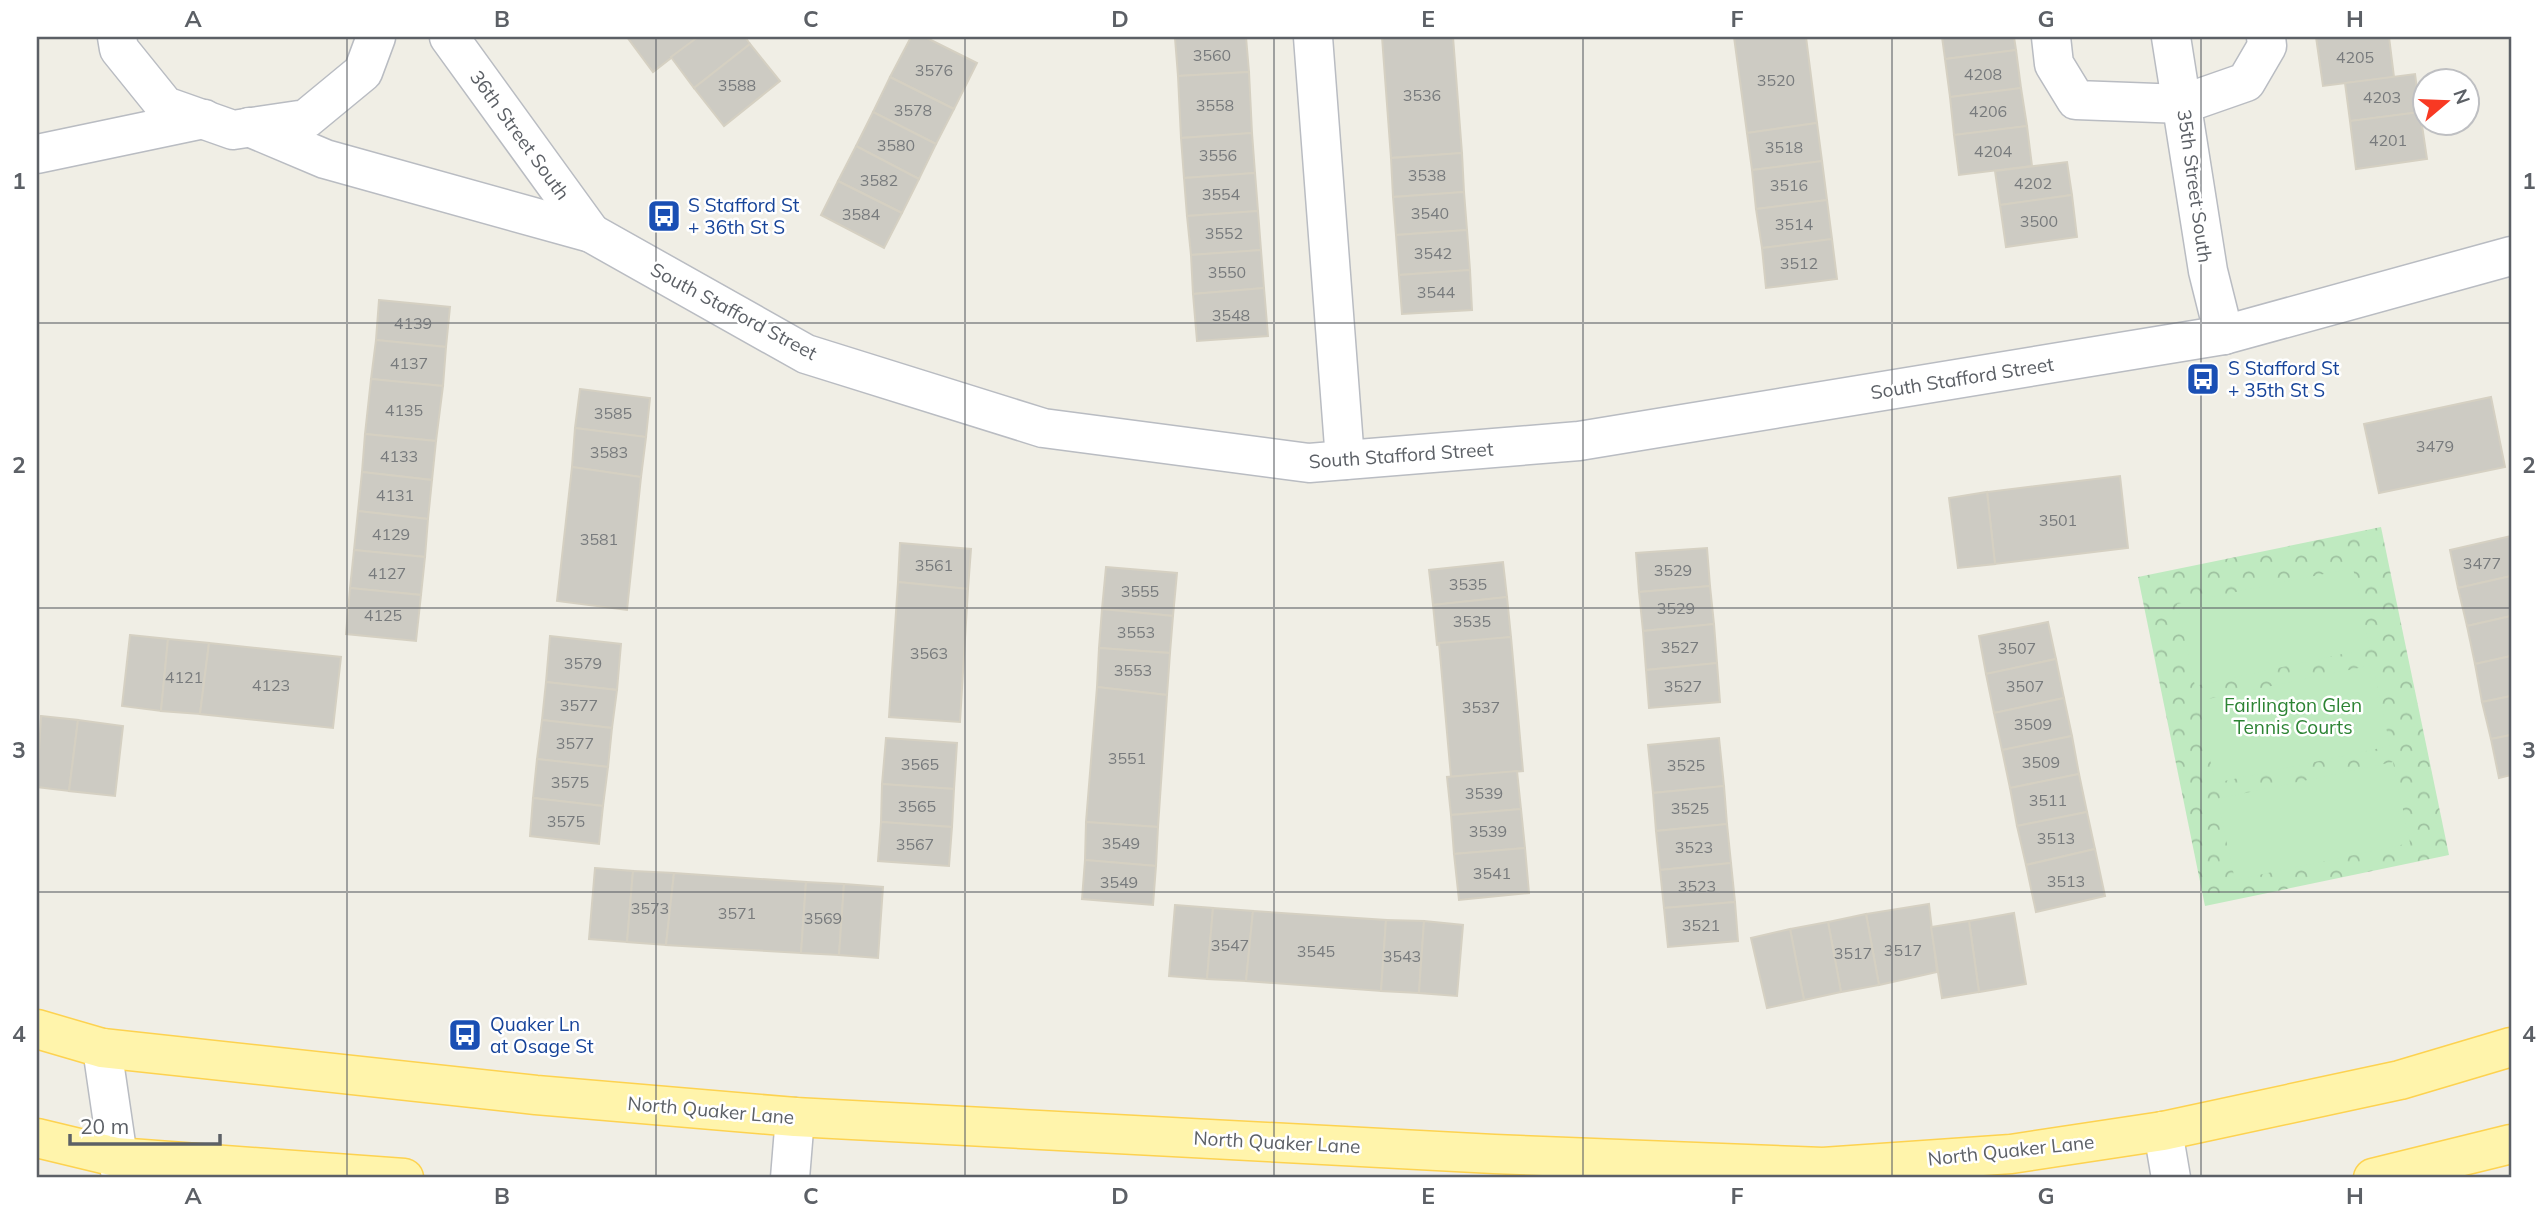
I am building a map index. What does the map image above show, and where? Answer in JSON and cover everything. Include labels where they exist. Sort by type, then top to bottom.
[{"type":"main road","name":"North Quaker Lane","points":[[37,1029],[102,1048],[536,1095],[795,1117],[1493,1166],[1823,1167],[2011,1154],[2163,1131],[2400,1080],[2511,1047]]},
{"type":"main road","points":[[37,1138],[119,1168],[404,1178]]},
{"type":"main road","points":[[2373,1178],[2511,1144]]},
{"type":"street","points":[[117,37],[119,49],[165,106],[233,130],[306,119],[363,72],[376,37]]},
{"type":"street","name":"36th Street South","points":[[449,37],[591,233]]},
{"type":"street","points":[[1313,37],[1345,460]]},
{"type":"street","points":[[2051,37],[2054,64],[2076,100],[2183,104],[2246,82],[2267,46],[2266,37]]},
{"type":"street","name":"35th Street South","points":[[2171,37],[2208,271],[2224,335]]},
{"type":"street","points":[[37,154],[204,120]]},
{"type":"street","name":"South Stafford Street","points":[[249,127],[325,159],[591,233],[806,354],[1043,428],[1294,462],[1579,441],[2224,335],[2511,256]]},
{"type":"street","points":[[102,1048],[119,1168]]},
{"type":"street","points":[[790,1178],[795,1117]]},
{"type":"street","points":[[2163,1131],[2171,1178]]},
{"type":"green space","name":"Fairlington Glen Tennis Courts","points":[[2381,527],[2449,855],[2205,906],[2138,577]]},
{"type":"green space","points":[[2353,568],[2370,648],[2195,686],[2177,604]]},
{"type":"green space","points":[[2373,665],[2390,746],[2215,783],[2198,701]]},
{"type":"green space","points":[[2393,762],[2410,843],[2235,880],[2217,799]]},
{"type":"building","points":[[627,37],[698,37],[653,72]]},
{"type":"building","points":[[698,37],[745,37],[750,44],[694,88],[671,57]]},
{"type":"building","points":[[911,37],[925,37],[977,63],[954,109],[890,77]]},
{"type":"building","points":[[1246,37],[1249,72],[1178,76],[1175,38]]},
{"type":"building","points":[[1382,37],[1453,37],[1462,153],[1391,158]]},
{"type":"building","points":[[1734,37],[1806,37],[1817,123],[1747,133]]},
{"type":"building","points":[[1942,37],[2014,37],[2016,50],[1945,59]]},
{"type":"building","points":[[2316,37],[2389,37],[2394,77],[2323,86]]},
{"type":"building","points":[[750,44],[780,81],[724,126],[694,88]]},
{"type":"building","points":[[2016,50],[2021,88],[1950,97],[1945,59]]},
{"type":"building","points":[[1249,72],[1252,133],[1181,138],[1178,76]]},
{"type":"building","points":[[2412,74],[2412,113],[2350,121],[2345,83]]},
{"type":"building","points":[[890,77],[954,109],[936,144],[873,112]]},
{"type":"building","points":[[2021,88],[2027,126],[1954,135],[1950,97]]},
{"type":"building","points":[[873,112],[936,144],[919,179],[856,146]]},
{"type":"building","points":[[2412,113],[2412,136],[2424,136],[2427,159],[2356,169],[2350,121]]},
{"type":"building","points":[[1817,123],[1822,161],[1752,170],[1747,133]]},
{"type":"building","points":[[2027,126],[2032,166],[1959,175],[1954,135]]},
{"type":"building","points":[[1252,133],[1255,173],[1184,178],[1181,138]]},
{"type":"building","points":[[856,146],[919,179],[902,213],[838,181]]},
{"type":"building","points":[[1462,153],[1464,192],[1393,197],[1391,158]]},
{"type":"building","points":[[1822,161],[1827,200],[1756,209],[1752,170]]},
{"type":"building","points":[[2067,162],[2072,195],[2000,205],[1995,171]]},
{"type":"building","points":[[1255,173],[1258,211],[1187,216],[1184,178]]},
{"type":"building","points":[[838,181],[902,213],[884,248],[821,215]]},
{"type":"building","points":[[1464,192],[1467,230],[1396,235],[1393,197]]},
{"type":"building","points":[[2072,195],[2077,237],[2006,247],[2000,205]]},
{"type":"building","points":[[1827,200],[1832,239],[1762,248],[1756,209]]},
{"type":"building","points":[[1258,211],[1261,250],[1191,255],[1187,216]]},
{"type":"building","points":[[1467,230],[1470,270],[1399,275],[1396,235]]},
{"type":"building","points":[[1832,239],[1837,279],[1766,288],[1762,248]]},
{"type":"building","points":[[1261,250],[1264,288],[1193,294],[1191,255]]},
{"type":"building","points":[[1470,270],[1472,310],[1402,314],[1399,275]]},
{"type":"building","points":[[1264,288],[1268,336],[1197,341],[1193,294]]},
{"type":"building","points":[[379,300],[450,307],[446,347],[376,340]]},
{"type":"building","points":[[376,340],[446,347],[443,386],[371,379]]},
{"type":"building","points":[[371,379],[443,386],[436,441],[365,434]]},
{"type":"building","points":[[580,389],[650,398],[646,437],[575,428]]},
{"type":"building","points":[[2491,397],[2505,467],[2379,493],[2364,424]]},
{"type":"building","points":[[575,428],[646,437],[641,477],[572,467]]},
{"type":"building","points":[[365,434],[436,441],[432,480],[362,472]]},
{"type":"building","points":[[572,467],[641,477],[627,610],[557,601]]},
{"type":"building","points":[[362,472],[432,480],[428,519],[358,511]]},
{"type":"building","points":[[2120,476],[2128,548],[1995,564],[1987,492]]},
{"type":"building","points":[[1987,492],[1995,564],[1958,568],[1949,498]]},
{"type":"building","points":[[358,511],[428,519],[425,557],[354,550]]},
{"type":"building","points":[[2511,536],[2511,576],[2458,588],[2450,550]]},
{"type":"building","points":[[900,543],[971,549],[968,589],[898,582]]},
{"type":"building","points":[[1707,548],[1710,586],[1639,592],[1636,553]]},
{"type":"building","points":[[354,550],[425,557],[421,595],[350,588]]},
{"type":"building","points":[[1503,562],[1507,597],[1433,605],[1429,570]]},
{"type":"building","points":[[1106,567],[1177,573],[1173,616],[1102,609]]},
{"type":"building","points":[[2511,576],[2511,616],[2467,626],[2458,588]]},
{"type":"building","points":[[898,582],[968,589],[960,722],[889,717]]},
{"type":"building","points":[[1710,586],[1714,624],[1643,631],[1639,592]]},
{"type":"building","points":[[350,588],[421,595],[416,641],[346,634]]},
{"type":"building","points":[[1507,597],[1511,637],[1437,645],[1433,605]]},
{"type":"building","points":[[1102,609],[1173,616],[1170,653],[1099,648]]},
{"type":"building","points":[[2511,616],[2511,656],[2475,664],[2467,626]]},
{"type":"building","points":[[2048,622],[2056,659],[1986,674],[1979,636]]},
{"type":"building","points":[[1714,624],[1717,663],[1646,670],[1643,631]]},
{"type":"building","points":[[130,635],[168,639],[161,711],[122,706]]},
{"type":"building","points":[[550,636],[621,644],[617,690],[546,682]]},
{"type":"building","points":[[1511,637],[1523,771],[1451,777],[1439,643]]},
{"type":"building","points":[[168,639],[209,643],[200,714],[161,711]]},
{"type":"building","points":[[209,643],[341,657],[333,728],[200,714]]},
{"type":"building","points":[[1099,648],[1170,653],[1167,695],[1097,687]]},
{"type":"building","points":[[2511,656],[2511,696],[2482,702],[2475,664]]},
{"type":"building","points":[[2056,659],[2064,698],[1994,713],[1986,674]]},
{"type":"building","points":[[1717,663],[1720,702],[1649,708],[1646,670]]},
{"type":"building","points":[[546,682],[617,690],[612,728],[542,720]]},
{"type":"building","points":[[1097,687],[1167,695],[1158,827],[1086,822]]},
{"type":"building","points":[[2511,696],[2511,735],[2491,739],[2482,702]]},
{"type":"building","points":[[2064,698],[2072,736],[2002,750],[1994,713]]},
{"type":"building","points":[[41,716],[78,720],[69,791],[37,787]]},
{"type":"building","points":[[78,720],[123,726],[115,796],[69,791]]},
{"type":"building","points":[[542,720],[612,728],[608,767],[537,759]]},
{"type":"building","points":[[2511,735],[2511,775],[2499,778],[2491,739]]},
{"type":"building","points":[[2072,736],[2079,774],[2010,788],[2002,750]]},
{"type":"building","points":[[886,738],[957,743],[954,789],[882,784]]},
{"type":"building","points":[[1719,738],[1724,786],[1653,793],[1648,745]]},
{"type":"building","points":[[537,759],[608,767],[603,806],[533,798]]},
{"type":"building","points":[[1517,771],[1521,809],[1451,815],[1447,777]]},
{"type":"building","points":[[2079,774],[2087,812],[2017,826],[2010,788]]},
{"type":"building","points":[[882,784],[954,789],[952,827],[881,822]]},
{"type":"building","points":[[1724,786],[1727,824],[1656,831],[1653,793]]},
{"type":"building","points":[[533,798],[603,806],[599,844],[530,836]]},
{"type":"building","points":[[1521,809],[1525,848],[1454,854],[1451,815]]},
{"type":"building","points":[[2087,812],[2095,849],[2026,865],[2017,826]]},
{"type":"building","points":[[881,822],[952,827],[949,866],[878,861]]},
{"type":"building","points":[[1086,822],[1158,827],[1156,866],[1085,860]]},
{"type":"building","points":[[1727,824],[1731,863],[1660,870],[1656,831]]},
{"type":"building","points":[[1525,848],[1529,893],[1459,900],[1454,854]]},
{"type":"building","points":[[2095,849],[2105,896],[2036,912],[2026,865]]},
{"type":"building","points":[[1085,860],[1156,866],[1153,905],[1082,899]]},
{"type":"building","points":[[1731,863],[1735,902],[1664,908],[1660,870]]},
{"type":"building","points":[[595,868],[633,871],[627,942],[589,939]]},
{"type":"building","points":[[633,871],[674,873],[666,945],[627,942]]},
{"type":"building","points":[[674,873],[806,882],[801,953],[666,945]]},
{"type":"building","points":[[806,882],[844,884],[839,955],[801,953]]},
{"type":"building","points":[[844,884],[883,887],[878,958],[839,955]]},
{"type":"building","points":[[1735,902],[1738,941],[1668,947],[1664,908]]},
{"type":"building","points":[[1929,904],[1937,972],[1879,985],[1866,914]]},
{"type":"building","points":[[1175,905],[1213,908],[1207,979],[1169,976]]},
{"type":"building","points":[[1213,908],[1253,911],[1246,981],[1207,979]]},
{"type":"building","points":[[1253,911],[1386,920],[1381,991],[1246,981]]},
{"type":"building","points":[[2014,913],[2026,984],[1979,992],[1969,921]]},
{"type":"building","points":[[1866,914],[1879,985],[1841,992],[1828,922]]},
{"type":"building","points":[[1386,920],[1424,921],[1419,993],[1381,991]]},
{"type":"building","points":[[1424,921],[1463,925],[1457,996],[1419,993]]},
{"type":"building","points":[[1969,921],[1979,992],[1942,998],[1931,927]]},
{"type":"building","points":[[1828,922],[1841,992],[1804,1000],[1790,929]]},
{"type":"building","points":[[1790,929],[1804,1000],[1767,1008],[1751,938]]},
{"type":"place","name":"S Stafford St + 36th St S","points":[[664,216]]},
{"type":"place","name":"S Stafford St + 35th St S","points":[[2203,379]]},
{"type":"place","name":"Quaker Ln at Osage St","points":[[465,1035]]}]
